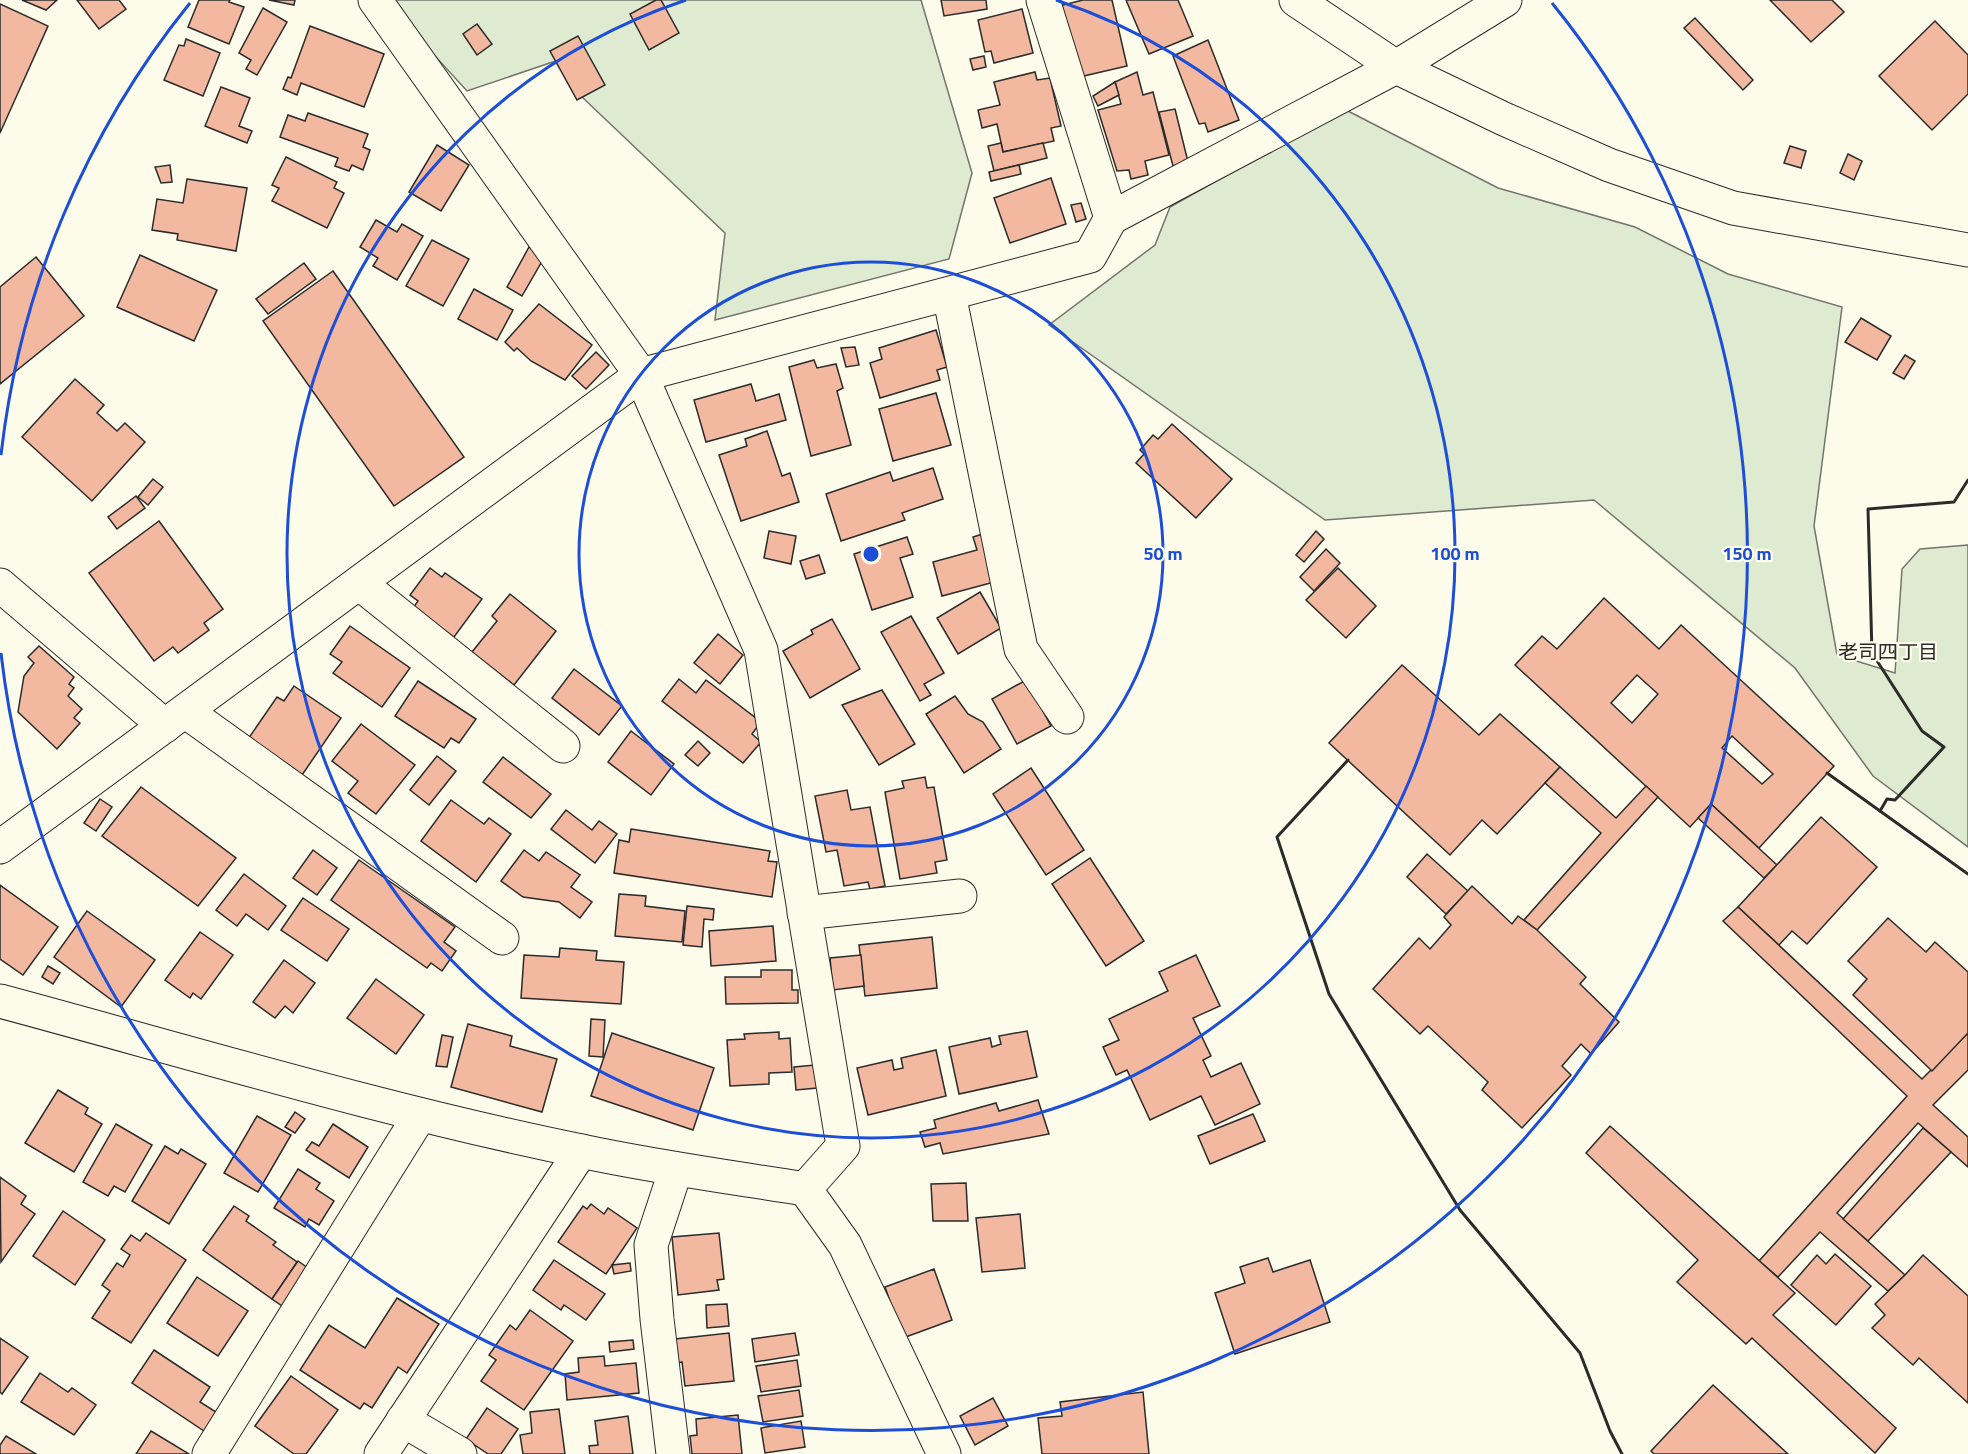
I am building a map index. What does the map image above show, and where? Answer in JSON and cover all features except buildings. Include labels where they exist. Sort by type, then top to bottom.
[{"type":"street","points":[[375,0],[641,375],[761,650],[843,1146],[805,1189]]},
{"type":"street","points":[[1043,0],[1111,218]]},
{"type":"street","points":[[1296,0],[1396,67],[1609,165],[1733,208],[1968,250]]},
{"type":"street","points":[[0,847],[641,375],[1090,256],[1111,218],[1396,67],[1504,0]]},
{"type":"street","points":[[949,294],[1021,649],[1067,717]]},
{"type":"street","points":[[359,582],[563,746]]},
{"type":"street","points":[[0,585],[175,718],[502,938]]},
{"type":"street","points":[[804,913],[960,896]]},
{"type":"street","points":[[0,1001],[420,1115],[581,1152],[805,1189],[845,1245],[944,1454]]},
{"type":"street","points":[[209,1454],[420,1115]]},
{"type":"street","points":[[381,1454],[581,1152]]},
{"type":"street","points":[[673,1454],[651,1245],[676,1169]]},
{"type":"street","points":[[403,1419],[460,1454]]},
{"type":"green space","points":[[389,0],[921,0],[972,173],[949,259],[715,320],[725,233],[582,97],[582,52],[467,91],[391,8]]},
{"type":"green space","points":[[1344,109],[1498,188],[1635,227],[1728,274],[1842,307],[1814,526],[1837,655],[1895,673],[1902,569],[1920,549],[1968,545],[1968,847],[1873,776],[1795,668],[1594,500],[1325,520],[1049,325],[1155,245],[1170,207]]},
{"type":"wall","points":[[1880,811],[1887,799],[1895,800],[1944,747],[1922,731],[1872,653],[1868,509],[1954,502],[1968,480]]},
{"type":"wall","points":[[1348,760],[1277,837],[1329,994],[1460,1210],[1580,1353],[1610,1431],[1622,1454]]},
{"type":"wall","points":[[1827,773],[1968,874]]},
{"type":"district","name":"老司四丁目","points":[[1888,652]]}]
